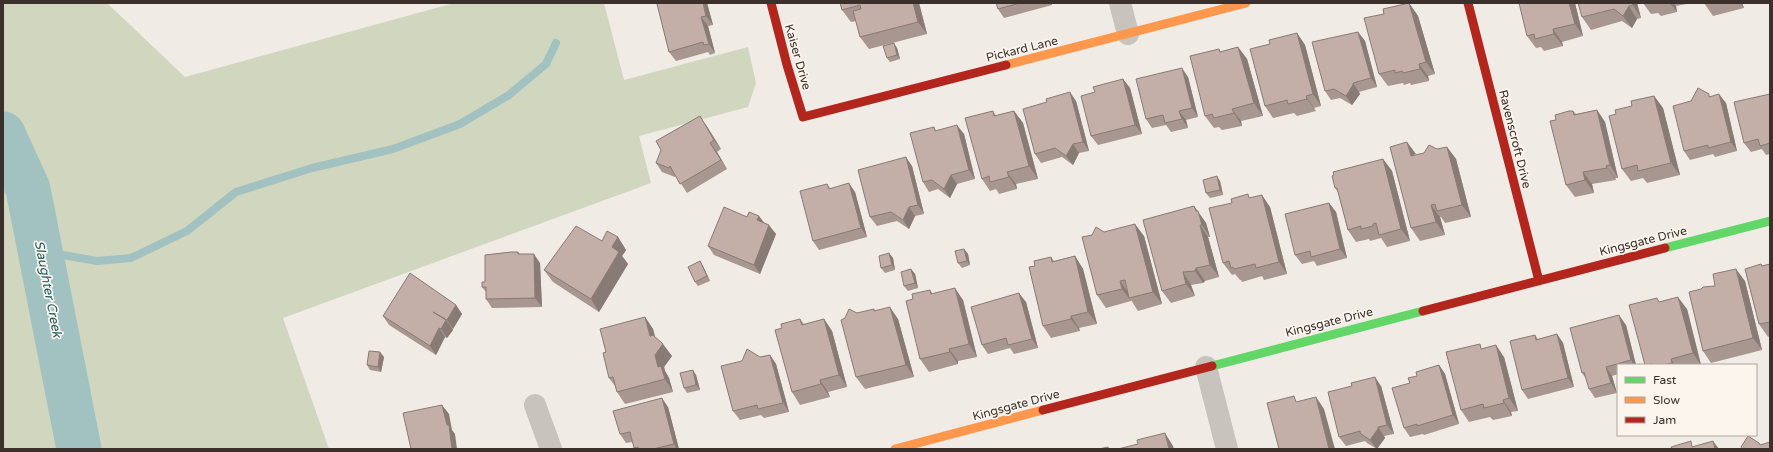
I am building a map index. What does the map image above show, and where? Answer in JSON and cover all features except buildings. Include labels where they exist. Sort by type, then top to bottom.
[{"type":"street","name":"Kaiser Drive","points":[[771,3],[787,66],[803,117]]},
{"type":"street","points":[[1120,3],[1128,34]]},
{"type":"street","name":"Pickard Lane","points":[[803,117],[1246,3]]},
{"type":"street","name":"Ravenscroft Drive","points":[[1468,3],[1539,281]]},
{"type":"street","name":"Kingsgate Drive","points":[[895,449],[1770,221]]},
{"type":"street","points":[[1206,367],[1227,449]]},
{"type":"street","points":[[535,405],[551,449]]},
{"type":"green space","points":[[3,3],[107,3],[185,77],[454,3],[604,3],[624,80],[748,47],[756,83],[748,107],[639,136],[651,183],[283,318],[329,449],[3,449]]},
{"type":"waterway","points":[[40,251],[97,261],[131,258],[187,231],[236,192],[312,168],[393,149],[460,124],[509,95],[546,64],[556,43]]},
{"type":"waterway","name":"Slaughter Creek","points":[[3,134],[28,189],[79,449]]},
{"type":"traffic: fast","points":[[1665,248],[1770,221]]},
{"type":"traffic: fast","points":[[1212,366],[1423,311]]},
{"type":"traffic: slow","points":[[1006,65],[1246,3]]},
{"type":"traffic: slow","points":[[895,449],[1043,410]]},
{"type":"traffic: jam","points":[[771,3],[787,65],[803,117],[1006,65]]},
{"type":"traffic: jam","points":[[1468,3],[1539,281]]},
{"type":"traffic: jam","points":[[1423,311],[1665,248]]},
{"type":"traffic: jam","points":[[1043,410],[1212,366]]}]
